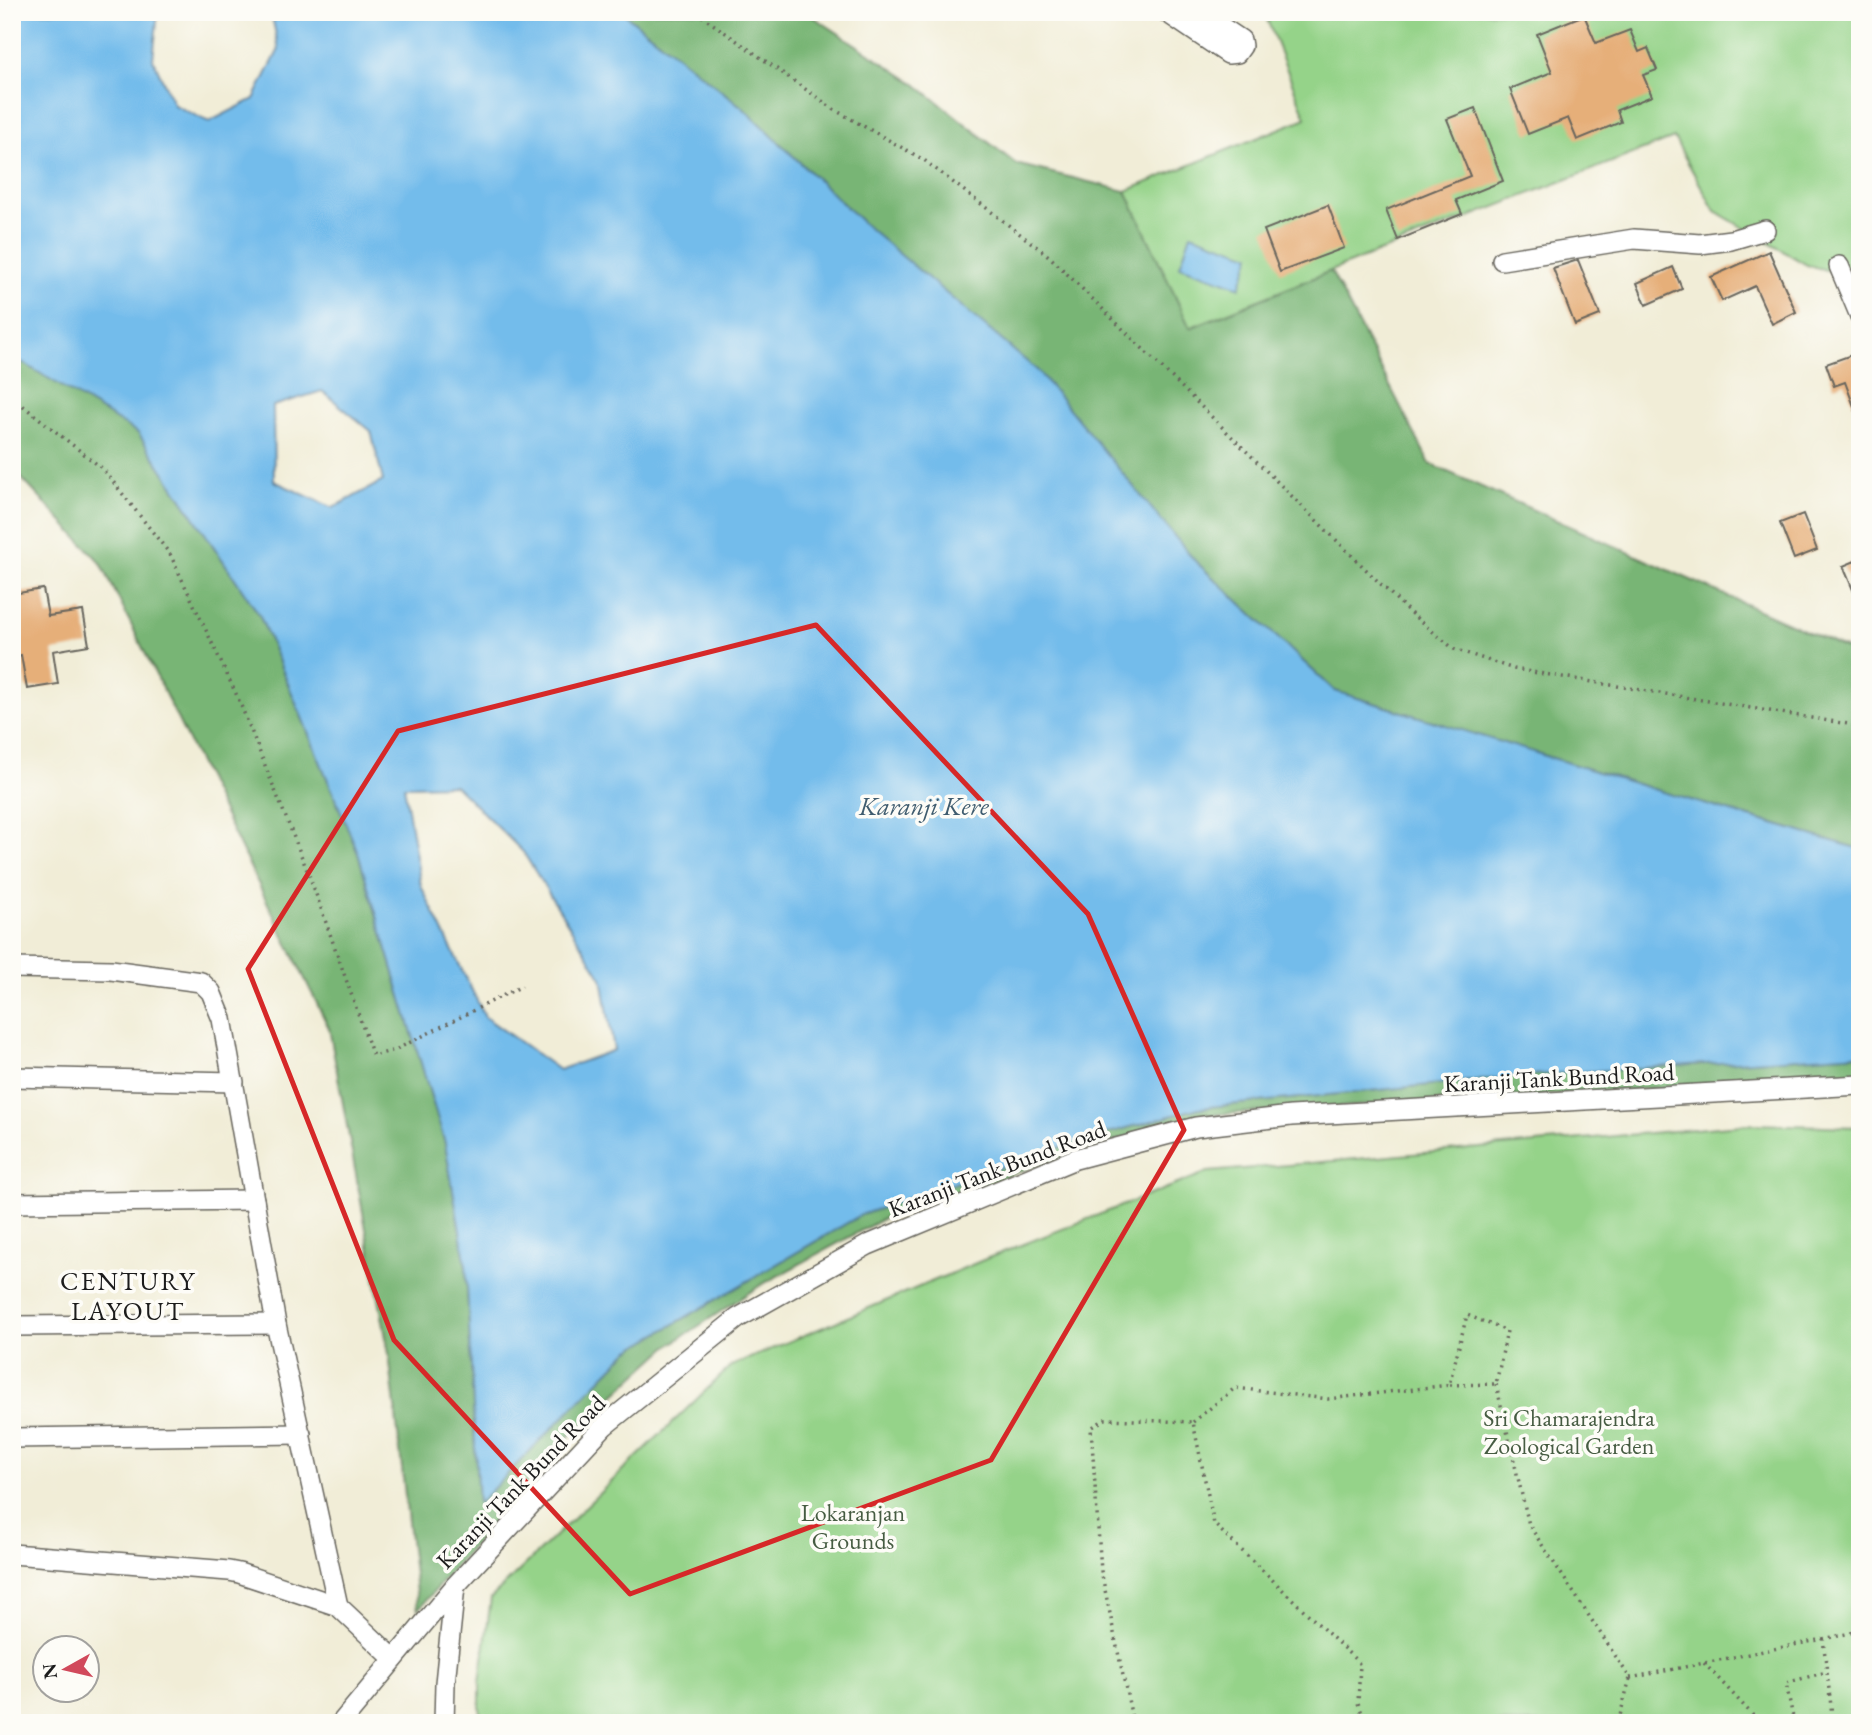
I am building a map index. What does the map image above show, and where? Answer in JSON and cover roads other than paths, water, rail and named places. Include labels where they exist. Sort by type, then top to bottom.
[{"type":"street","points":[[1166,12],[1228,54],[1237,53],[1242,46],[1241,40],[1201,13]]},
{"type":"street","points":[[1502,260],[1634,239],[1700,244],[1731,240],[1765,230]]},
{"type":"street","points":[[1839,266],[1860,317]]},
{"type":"street","points":[[12,968],[111,970],[201,982],[211,992],[222,1019],[276,1324],[338,1606]]},
{"type":"street","points":[[12,1077],[234,1082]]},
{"type":"street","name":"Karanji Tank Bund Road","points":[[341,1723],[455,1586],[604,1426],[738,1318],[867,1245],[1075,1159],[1196,1127],[1291,1116],[1860,1085]]},
{"type":"street","points":[[12,1203],[254,1200]]},
{"type":"street","points":[[12,1326],[276,1324]]},
{"type":"street","points":[[12,1438],[301,1434]]},
{"type":"street","points":[[12,1554],[229,1571],[338,1606],[394,1659]]},
{"type":"street","points":[[444,1723],[445,1683],[455,1586]]},
{"type":"water","name":"Karanji Kere","points":[[12,12],[158,12],[153,59],[174,105],[209,122],[254,99],[279,49],[271,12],[622,12],[742,107],[863,223],[1038,371],[1195,561],[1335,691],[1666,793],[1860,849],[1860,1054],[1531,1075],[1199,1108],[1069,1144],[861,1215],[628,1351],[478,1504],[466,1266],[445,1143],[358,853],[260,616],[138,433],[12,356]],"holes":[[[322,391],[371,431],[383,481],[333,508],[274,481],[273,406]],[[455,785],[523,852],[602,978],[614,1050],[559,1070],[485,1017],[421,886],[404,786]]]},
{"type":"water","points":[[1191,234],[1251,255],[1240,287],[1180,266]]},
{"type":"district","name":"CENTURY LAYOUT","points":[[128,1296]]},
{"type":"park label","name":"Sri Chamarajendra Zoological Garden","points":[[1569,1432]]},
{"type":"park label","name":"Lokaranjan Grounds","points":[[853,1527]]}]
